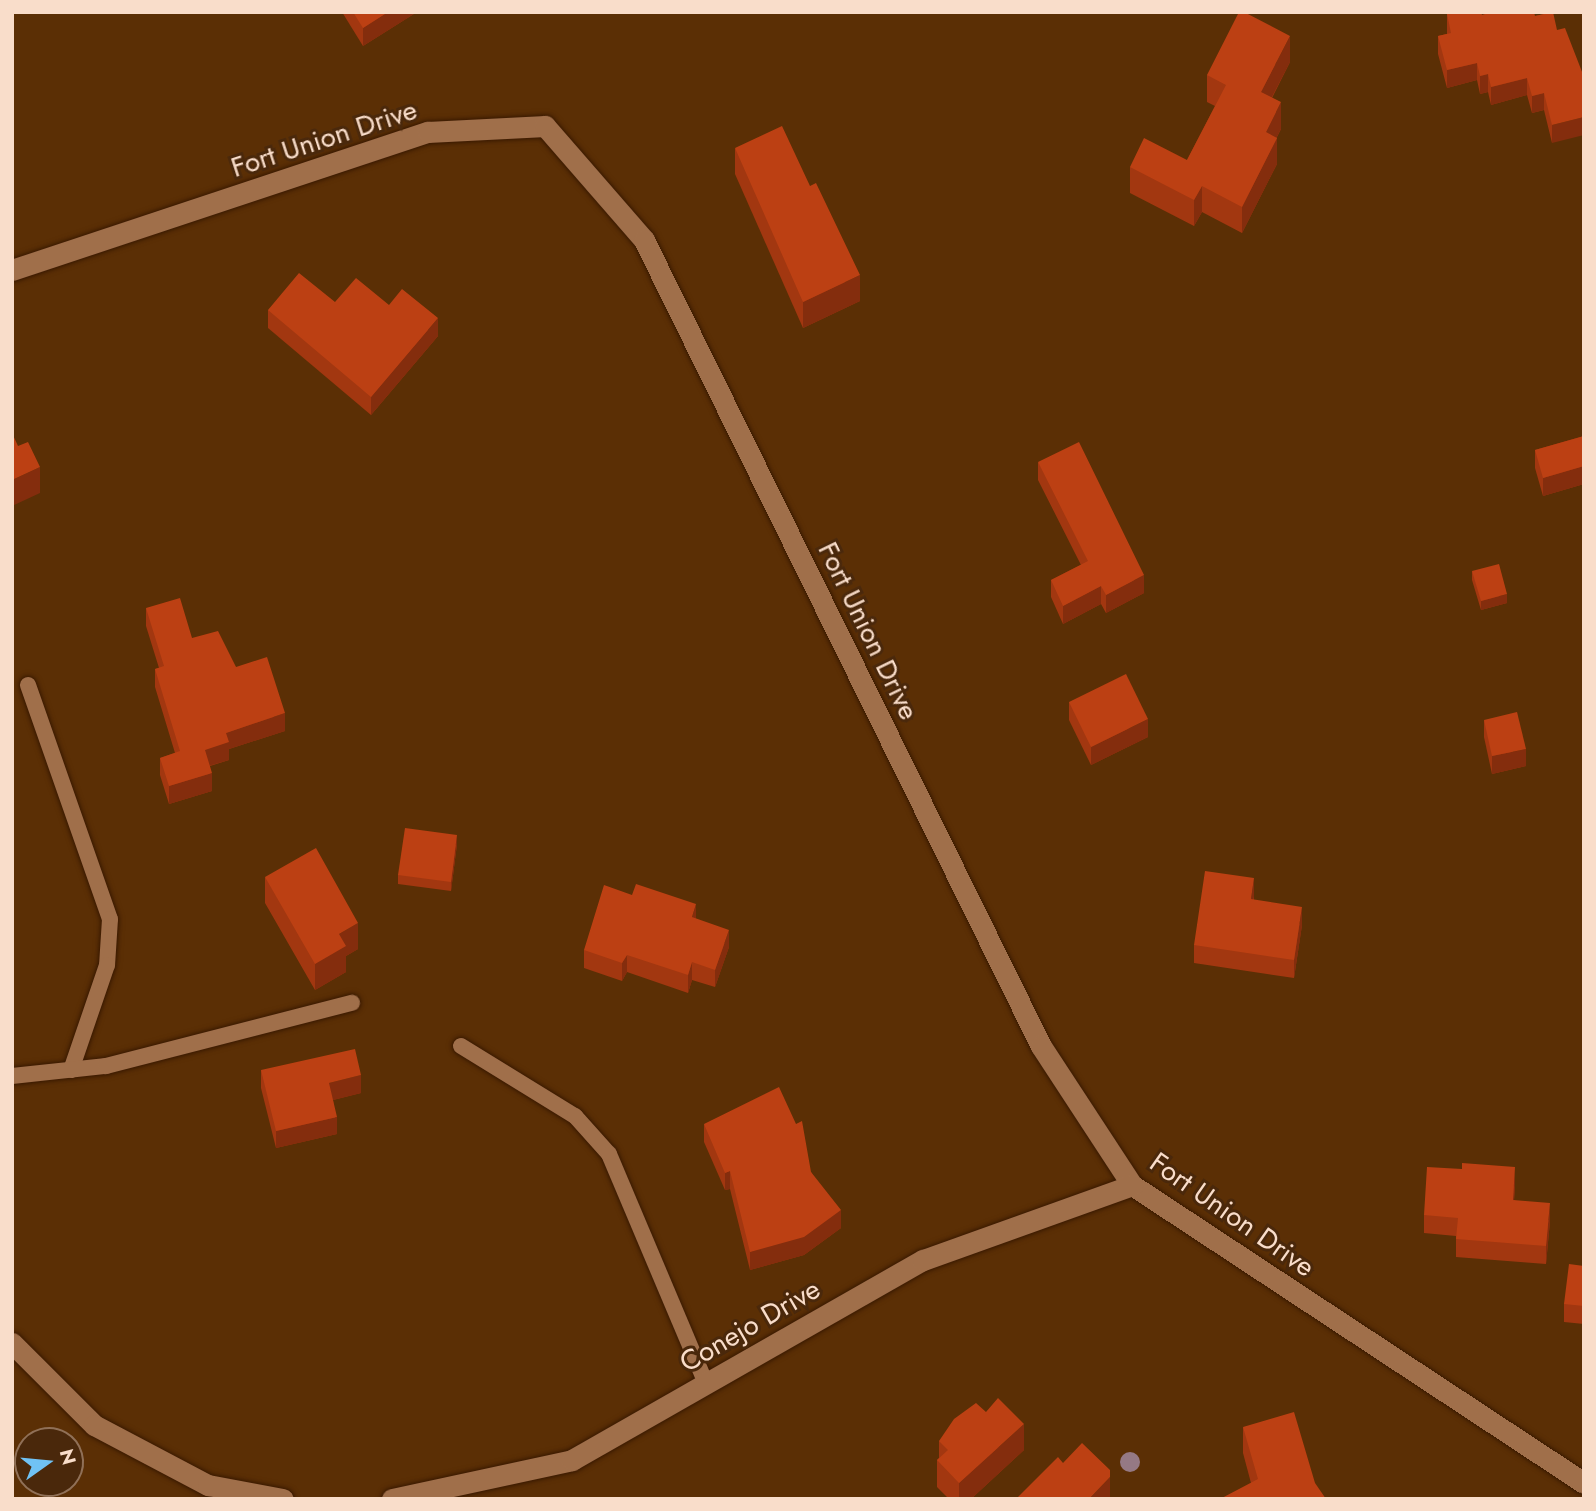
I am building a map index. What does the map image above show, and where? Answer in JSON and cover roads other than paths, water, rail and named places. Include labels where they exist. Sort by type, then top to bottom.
[{"type":"street","name":"Fort Union Drive","points":[[12,270],[428,132],[545,125],[644,240],[1041,1046],[1132,1185],[1584,1483]]},
{"type":"street","name":"Conejo Drive","points":[[392,1499],[572,1460],[923,1259],[1132,1185]]},
{"type":"street","points":[[12,1343],[93,1425],[208,1485],[283,1499]]},
{"type":"lane","points":[[28,685],[110,919],[107,965],[71,1070]]},
{"type":"lane","points":[[12,1076],[106,1066],[352,1003]]},
{"type":"lane","points":[[461,1045],[575,1116],[609,1154],[706,1384]]}]
